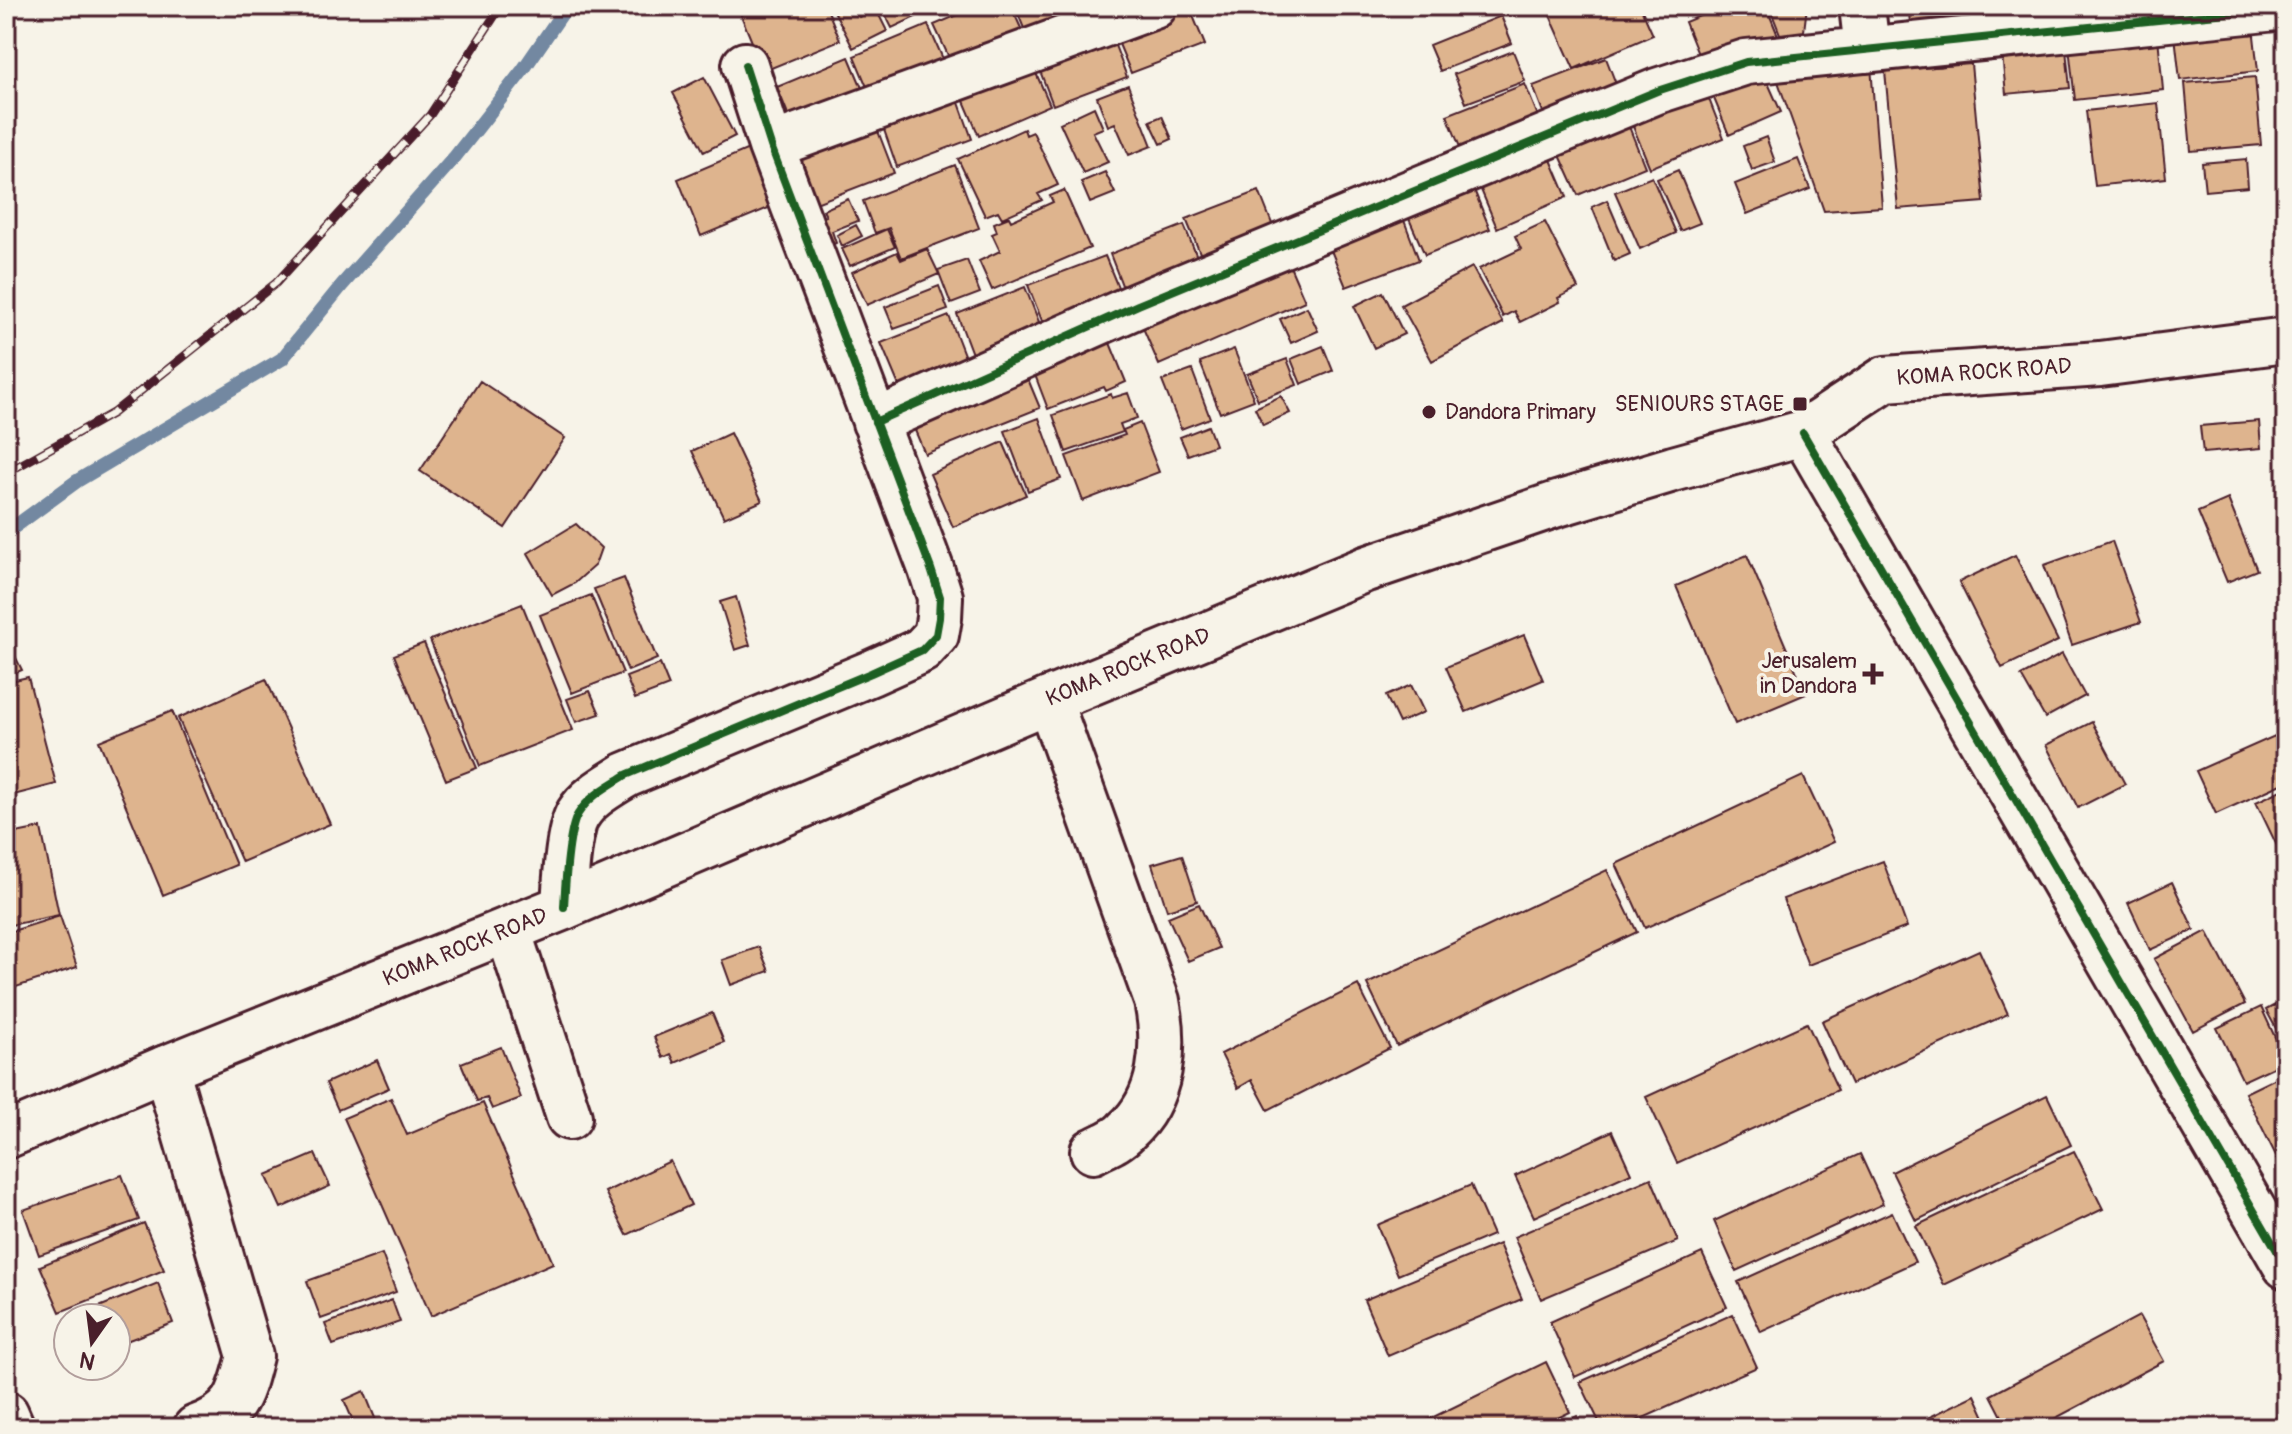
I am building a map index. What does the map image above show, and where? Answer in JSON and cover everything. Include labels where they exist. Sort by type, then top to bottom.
[{"type":"street","points":[[771,146],[1154,6]]},
{"type":"street","points":[[1862,6],[1867,50]]},
{"type":"street","points":[[875,422],[1138,305],[1657,91],[1746,62],[2286,7]]},
{"type":"street","points":[[564,907],[576,816],[591,798],[626,775],[897,662],[922,650],[936,635],[940,597],[771,146],[745,65]]},
{"type":"street","name":"KOMA ROCK ROAD","points":[[6,1136],[564,907],[1366,569],[1554,505],[1803,433],[1885,379],[2100,364],[2286,340]]},
{"type":"street","points":[[1803,433],[2286,1266]]},
{"type":"street","points":[[1049,700],[1157,1001],[1161,1023],[1157,1082],[1146,1107],[1125,1133],[1093,1151]]},
{"type":"street","points":[[508,930],[569,1117]]},
{"type":"street","points":[[166,1068],[250,1356],[240,1394],[219,1420],[196,1428]]},
{"type":"street","points":[[6,1414],[12,1428]]},
{"type":"building","points":[[758,6],[826,6],[840,40],[764,71],[740,13]]},
{"type":"building","points":[[853,6],[859,17],[876,9],[887,31],[853,48],[833,9]]},
{"type":"building","points":[[881,6],[921,6],[924,13],[892,28]]},
{"type":"building","points":[[979,6],[1011,6],[1024,35],[953,66],[934,25]]},
{"type":"building","points":[[1015,6],[1098,6],[1027,36]]},
{"type":"building","points":[[1180,6],[1189,6],[1205,45],[1131,73],[1114,32]]},
{"type":"building","points":[[1560,6],[1640,6],[1653,35],[1574,69],[1548,11]]},
{"type":"building","points":[[1724,6],[1766,6],[1779,38],[1704,69],[1685,22]]},
{"type":"building","points":[[1769,6],[1807,6],[1804,31],[1780,34]]},
{"type":"building","points":[[1909,6],[1989,6],[1990,23],[1912,31]]},
{"type":"building","points":[[1990,6],[2075,6],[2077,17],[1992,25]]},
{"type":"building","points":[[1501,16],[1512,43],[1440,71],[1429,45]]},
{"type":"building","points":[[2252,18],[2258,71],[2180,80],[2174,27]]},
{"type":"building","points":[[928,25],[947,68],[872,99],[854,56]]},
{"type":"building","points":[[1111,35],[1127,77],[1053,105],[1037,63]]},
{"type":"building","points":[[2158,37],[2163,90],[2075,100],[2069,47]]},
{"type":"building","points":[[2065,40],[2070,88],[2006,94],[2001,45]]},
{"type":"building","points":[[1513,51],[1525,81],[1466,103],[1454,74]]},
{"type":"building","points":[[849,57],[867,100],[794,129],[777,87]]},
{"type":"building","points":[[1606,58],[1621,97],[1548,125],[1533,86]]},
{"type":"building","points":[[1032,64],[1050,105],[979,136],[961,94]]},
{"type":"building","points":[[1971,64],[1984,202],[1898,209],[1885,71]]},
{"type":"building","points":[[1871,66],[1882,207],[1824,211],[1775,73]]},
{"type":"building","points":[[1764,74],[1781,112],[1729,135],[1713,96]]},
{"type":"building","points":[[704,77],[735,136],[704,152],[673,93]]},
{"type":"building","points":[[2255,77],[2261,145],[2191,151],[2185,83]]},
{"type":"building","points":[[1525,84],[1544,131],[1466,162],[1447,115]]},
{"type":"building","points":[[1128,85],[1152,146],[1129,155],[1115,123],[1108,126],[1097,97]]},
{"type":"building","points":[[1707,94],[1724,138],[1650,168],[1632,124]]},
{"type":"building","points":[[957,97],[972,139],[897,167],[882,124]]},
{"type":"building","points":[[2158,103],[2166,178],[2095,186],[2086,111]]},
{"type":"building","points":[[1094,107],[1103,128],[1093,132],[1108,162],[1083,173],[1060,123]]},
{"type":"building","points":[[1162,116],[1172,139],[1161,144],[1150,121]]},
{"type":"building","points":[[1628,124],[1645,167],[1578,195],[1559,153]]},
{"type":"building","points":[[876,126],[894,173],[816,203],[798,156]]},
{"type":"building","points":[[1024,129],[1026,135],[1033,132],[1058,185],[1038,194],[1042,200],[1002,218],[998,211],[985,216],[958,159]]},
{"type":"building","points":[[1766,137],[1775,162],[1752,170],[1743,146]]},
{"type":"building","points":[[758,145],[783,202],[701,236],[678,179]]},
{"type":"building","points":[[1549,155],[1567,197],[1497,228],[1479,185]]},
{"type":"building","points":[[1798,159],[1810,189],[1747,214],[1735,184]]},
{"type":"building","points":[[2246,159],[2248,187],[2205,191],[2202,163]]},
{"type":"building","points":[[955,165],[979,228],[901,258],[889,228],[875,233],[863,201]]},
{"type":"building","points":[[1678,170],[1700,223],[1680,231],[1657,179]]},
{"type":"building","points":[[1105,172],[1115,193],[1090,203],[1081,182]]},
{"type":"building","points":[[1652,177],[1676,233],[1640,249],[1615,192]]},
{"type":"building","points":[[1472,185],[1490,229],[1425,255],[1406,212]]},
{"type":"building","points":[[1064,190],[1090,248],[992,290],[979,261],[1000,251],[992,234],[997,232],[994,223],[1009,217],[1011,221],[1053,202],[1050,196]]},
{"type":"building","points":[[1259,191],[1276,234],[1204,263],[1186,219]]},
{"type":"building","points":[[848,199],[858,221],[832,231],[836,243],[825,248],[814,221],[826,216],[823,210]]},
{"type":"building","points":[[1607,200],[1630,254],[1614,261],[1592,207]]},
{"type":"building","points":[[1402,215],[1419,260],[1346,287],[1328,243]]},
{"type":"building","points":[[1545,222],[1578,288],[1558,298],[1560,302],[1520,322],[1514,311],[1503,317],[1479,269],[1521,249],[1515,236]]},
{"type":"building","points":[[856,225],[862,236],[842,246],[837,235]]},
{"type":"building","points":[[1184,225],[1200,264],[1125,293],[1110,254]]},
{"type":"building","points":[[887,229],[895,247],[850,266],[842,249]]},
{"type":"building","points":[[927,249],[939,274],[867,305],[852,272],[897,252],[901,260]]},
{"type":"building","points":[[1105,256],[1122,297],[1044,326],[1028,285]]},
{"type":"building","points":[[1286,257],[1305,301],[1159,365],[1140,321]]},
{"type":"building","points":[[967,260],[980,293],[951,304],[938,270]]},
{"type":"building","points":[[1472,267],[1503,323],[1432,361],[1401,305]]},
{"type":"building","points":[[939,286],[948,310],[894,329],[885,307]]},
{"type":"building","points":[[1025,287],[1041,327],[972,354],[957,314]]},
{"type":"building","points":[[1383,292],[1404,334],[1374,348],[1354,306]]},
{"type":"building","points":[[1307,307],[1318,331],[1291,343],[1280,319]]},
{"type":"building","points":[[949,316],[966,360],[899,386],[881,343]]},
{"type":"building","points":[[1108,338],[1126,382],[1106,391],[1104,387],[1048,409],[1032,367]]},
{"type":"building","points":[[1323,346],[1333,371],[1301,384],[1291,359]]},
{"type":"building","points":[[1234,349],[1254,400],[1220,413],[1200,362]]},
{"type":"building","points":[[1287,359],[1297,385],[1258,400],[1247,374]]},
{"type":"building","points":[[1023,367],[1040,408],[925,454],[908,414]]},
{"type":"building","points":[[1192,370],[1210,418],[1181,429],[1162,381]]},
{"type":"building","points":[[480,381],[565,438],[505,528],[420,471]]},
{"type":"building","points":[[1128,393],[1137,418],[1120,424],[1123,432],[1066,452],[1053,415],[1111,394],[1112,398]]},
{"type":"building","points":[[1281,396],[1290,413],[1263,425],[1255,408]]},
{"type":"building","points":[[1039,418],[1061,479],[1028,491],[1005,431]]},
{"type":"building","points":[[2259,421],[2261,448],[2203,453],[2200,426]]},
{"type":"building","points":[[1140,423],[1159,472],[1083,501],[1066,456],[1125,435],[1123,430]]},
{"type":"building","points":[[1208,426],[1215,445],[1188,455],[1180,437]]},
{"type":"building","points":[[730,433],[762,501],[724,518],[692,451]]},
{"type":"building","points":[[1003,442],[1026,495],[953,527],[930,474]]},
{"type":"building","points":[[2228,499],[2257,570],[2227,582],[2198,512]]},
{"type":"building","points":[[576,524],[601,548],[595,565],[575,583],[552,595],[528,553]]},
{"type":"building","points":[[2112,541],[2141,622],[2072,645],[2044,565]]},
{"type":"building","points":[[1747,555],[1806,694],[1735,724],[1676,586]]},
{"type":"building","points":[[2015,555],[2058,641],[2002,668],[1959,582]]},
{"type":"building","points":[[624,578],[657,659],[628,671],[594,589]]},
{"type":"building","points":[[591,595],[623,673],[572,693],[540,615]]},
{"type":"building","points":[[736,597],[750,645],[735,650],[720,602]]},
{"type":"building","points":[[522,604],[573,730],[480,766],[430,640]]},
{"type":"building","points":[[1524,635],[1543,680],[1466,712],[1446,667]]},
{"type":"building","points":[[424,643],[477,768],[446,780],[394,655]]},
{"type":"building","points":[[14,654],[22,670],[6,677],[6,658]]},
{"type":"building","points":[[2062,654],[2085,696],[2045,718],[2021,676]]},
{"type":"building","points":[[660,664],[669,686],[635,699],[626,677]]},
{"type":"building","points":[[28,677],[56,784],[6,797],[6,682]]},
{"type":"building","points":[[266,679],[330,824],[242,862],[178,718]]},
{"type":"building","points":[[1411,685],[1424,712],[1399,723],[1386,696]]},
{"type":"building","points":[[590,691],[600,714],[576,722],[567,699]]},
{"type":"building","points":[[172,711],[236,865],[163,895],[99,741]]},
{"type":"building","points":[[2092,722],[2125,784],[2078,808],[2046,745]]},
{"type":"building","points":[[2286,731],[2286,782],[2216,814],[2196,771]]},
{"type":"building","points":[[1803,776],[1834,842],[1645,928],[1616,864]]},
{"type":"building","points":[[2286,788],[2286,844],[2278,848],[2256,802]]},
{"type":"building","points":[[41,828],[59,915],[6,926],[6,835]]},
{"type":"building","points":[[1182,855],[1197,901],[1167,910],[1152,864]]},
{"type":"building","points":[[1883,861],[1907,927],[1808,965],[1783,899]]},
{"type":"building","points":[[1607,870],[1637,932],[1397,1046],[1367,984]]},
{"type":"building","points":[[2172,882],[2194,930],[2150,950],[2128,903]]},
{"type":"building","points":[[1199,904],[1219,948],[1188,961],[1168,917]]},
{"type":"building","points":[[60,916],[77,967],[7,990],[6,933]]},
{"type":"building","points":[[2207,931],[2245,1004],[2193,1031],[2154,959]]},
{"type":"building","points":[[759,947],[769,971],[731,985],[722,960]]},
{"type":"building","points":[[1979,950],[2008,1014],[1851,1084],[1822,1021]]},
{"type":"building","points":[[1358,985],[1390,1048],[1268,1110],[1252,1080],[1238,1088],[1221,1054]]},
{"type":"building","points":[[2286,999],[2286,1047],[2266,1010]]},
{"type":"building","points":[[2261,1007],[2286,1061],[2243,1081],[2217,1028]]},
{"type":"building","points":[[712,1013],[724,1042],[675,1063],[671,1054],[663,1058],[654,1037]]},
{"type":"building","points":[[1807,1023],[1838,1090],[1677,1163],[1646,1097]]},
{"type":"building","points":[[501,1047],[521,1098],[492,1109],[487,1098],[477,1101],[461,1063]]},
{"type":"building","points":[[377,1060],[389,1088],[338,1110],[326,1083]]},
{"type":"building","points":[[2286,1073],[2286,1176],[2245,1093]]},
{"type":"building","points":[[2047,1095],[2071,1145],[1916,1221],[1892,1172]]},
{"type":"building","points":[[391,1098],[407,1135],[483,1103],[553,1263],[431,1316],[344,1118]]},
{"type":"building","points":[[1612,1131],[1631,1173],[1534,1217],[1515,1176]]},
{"type":"building","points":[[2074,1151],[2103,1209],[1944,1285],[1916,1226]]},
{"type":"building","points":[[315,1154],[330,1186],[281,1208],[266,1175]]},
{"type":"building","points":[[1860,1154],[1883,1204],[1736,1271],[1714,1221]]},
{"type":"building","points":[[670,1161],[691,1205],[627,1235],[605,1192]]},
{"type":"building","points":[[122,1175],[139,1220],[39,1255],[23,1210]]},
{"type":"building","points":[[1651,1178],[1678,1241],[1541,1299],[1514,1237]]},
{"type":"building","points":[[1471,1185],[1493,1235],[1398,1275],[1377,1225]]},
{"type":"building","points":[[1892,1212],[1915,1262],[1761,1332],[1738,1282]]},
{"type":"building","points":[[144,1223],[164,1270],[85,1302],[56,1302],[40,1266]]},
{"type":"building","points":[[1499,1244],[1522,1299],[1388,1356],[1364,1300]]},
{"type":"building","points":[[1702,1253],[1727,1307],[1575,1377],[1550,1322]]},
{"type":"building","points":[[382,1254],[396,1292],[321,1319],[307,1281]]},
{"type":"building","points":[[158,1283],[173,1323],[132,1339],[132,1302],[111,1302]]},
{"type":"building","points":[[392,1300],[400,1322],[333,1345],[325,1324]]},
{"type":"building","points":[[1733,1314],[1757,1367],[1621,1428],[1602,1428],[1580,1382]]},
{"type":"building","points":[[2139,1316],[2164,1361],[2037,1428],[2008,1428],[1991,1395]]},
{"type":"building","points":[[1546,1362],[1570,1412],[1537,1428],[1411,1428]]},
{"type":"building","points":[[364,1391],[379,1428],[356,1428],[344,1400]]},
{"type":"building","points":[[1975,1395],[1990,1428],[1907,1428]]},
{"type":"building","points":[[1577,1416],[1582,1428],[1552,1428]]},
{"type":"waterway","points":[[6,533],[77,481],[282,359],[342,285],[454,158],[523,70],[567,6]]},
{"type":"railway","points":[[6,473],[113,413],[276,283],[430,115],[501,6]]},
{"type":"cycle path","points":[[875,422],[1138,305],[1657,91],[1746,62],[2286,7]]},
{"type":"cycle path","points":[[564,907],[575,822],[578,814],[600,792],[626,775],[922,650],[936,635],[940,597],[931,569],[771,146],[745,65]]},
{"type":"cycle path","points":[[1803,433],[2286,1266]]},
{"type":"place","name":"SENIOURS STAGE","points":[[1800,404]]},
{"type":"place","name":"Dandora Primary","points":[[1429,412]]},
{"type":"place","name":"Jerusalem in Dandora","points":[[1873,674]]}]
